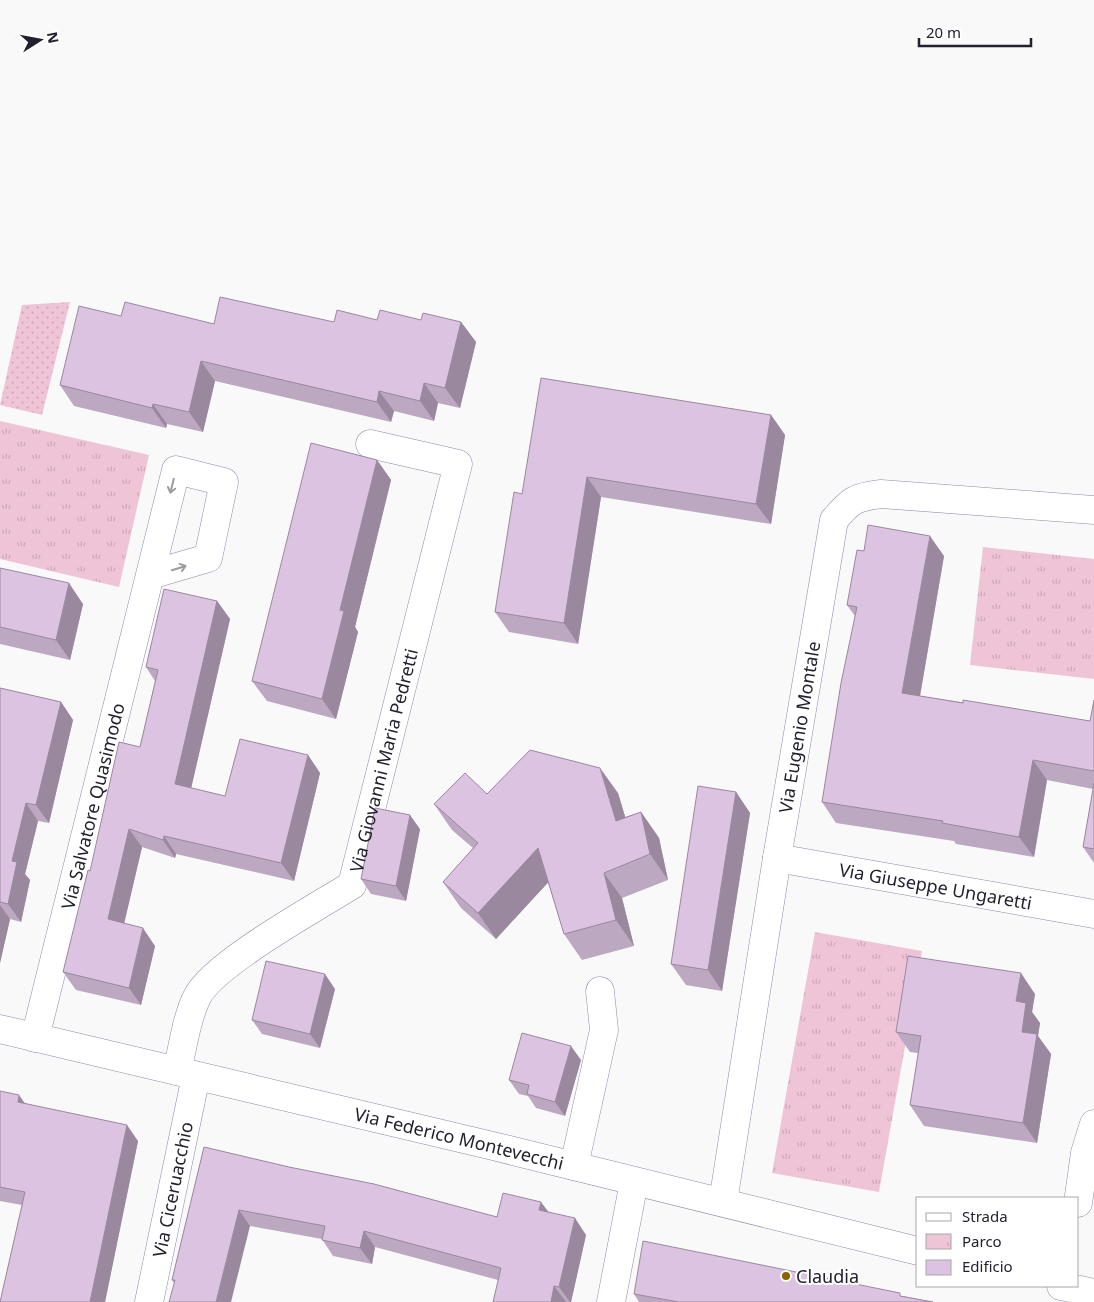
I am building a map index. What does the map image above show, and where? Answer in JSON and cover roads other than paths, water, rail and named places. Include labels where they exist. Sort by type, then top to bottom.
[{"type":"street","name":"Via Giovanni Maria Pedretti","points":[[187,1073],[197,997],[209,980],[231,963],[352,885],[458,464],[370,444]]},
{"type":"street","name":"Via Eugenio Montale","points":[[723,1202],[777,858],[834,520],[847,505],[860,496],[881,494],[1094,510]]},
{"type":"street","name":"Via Salvatore Quasimodo","points":[[35,1038],[150,575]]},
{"type":"street","name":"Via Giuseppe Ungaretti","points":[[777,858],[1094,914]]},
{"type":"street","points":[[574,1166],[604,1030],[600,991]]},
{"type":"street","name":"Via Federico Montevecchi","points":[[0,1029],[723,1202],[916,1250]]},
{"type":"street","name":"Via Ciceruacchio","points":[[149,1302],[187,1073]]},
{"type":"street","points":[[1079,1197],[1085,1153],[1094,1124]]},
{"type":"street","points":[[1060,1197],[1085,1153]]},
{"type":"street","points":[[611,1302],[634,1182]]},
{"type":"street","points":[[1068,1287],[1094,1294]]},
{"type":"place","name":"Claudia","points":[[786,1276]]}]
